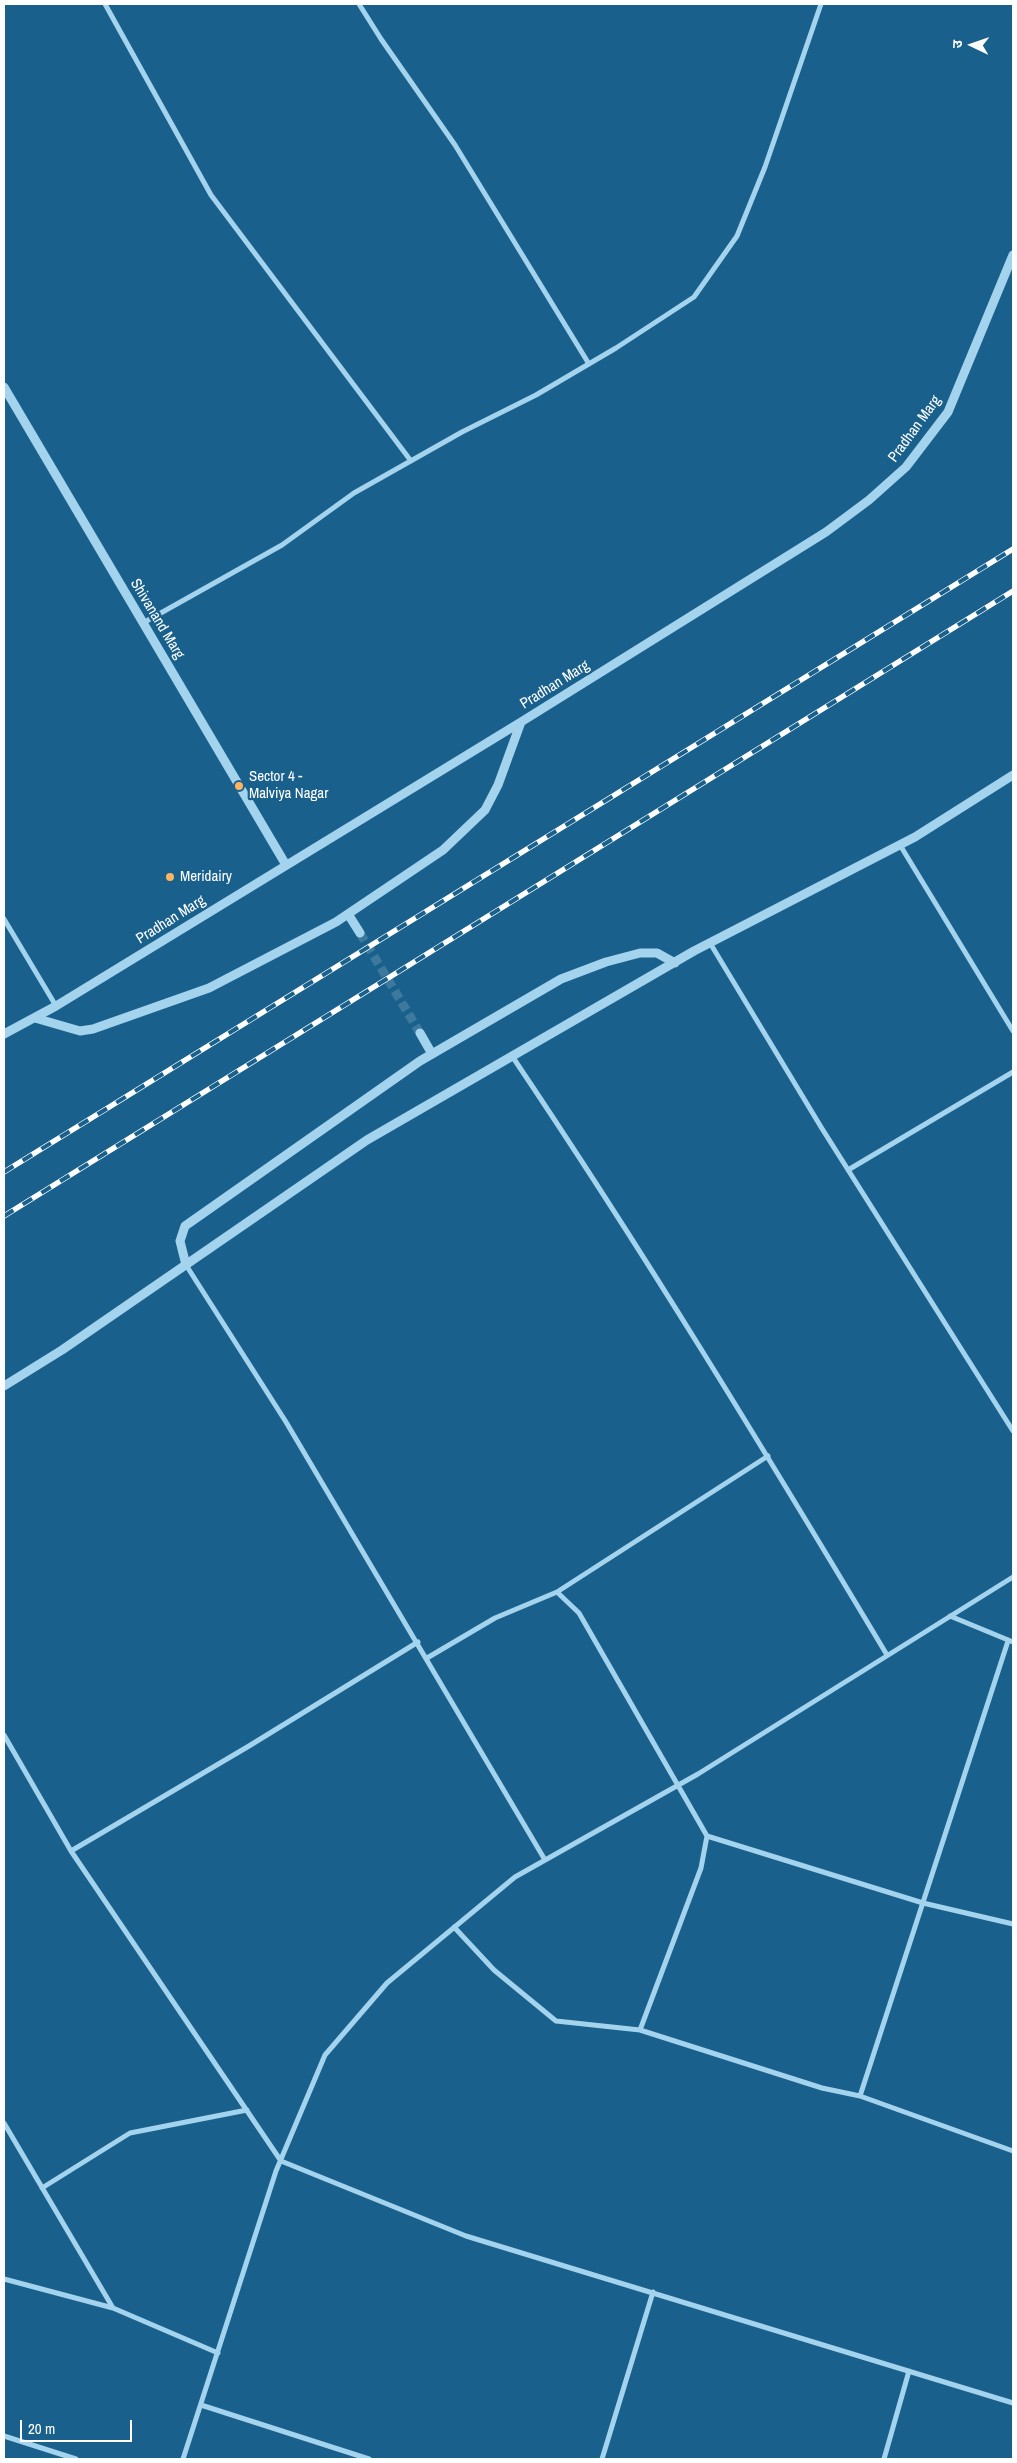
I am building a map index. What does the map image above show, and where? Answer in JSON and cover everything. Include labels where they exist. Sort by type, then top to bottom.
[{"type":"street","points":[[105,4],[211,195],[411,461]]},
{"type":"street","points":[[359,4],[381,40],[455,145],[589,364]]},
{"type":"street","points":[[143,623],[282,544],[354,493],[462,432],[536,395],[589,364],[694,297],[737,236],[765,167],[821,4]]},
{"type":"street","name":"Pradhan Marg","points":[[4,1034],[56,1006],[521,722],[826,532],[868,500],[906,467],[948,412],[1013,255]]},
{"type":"street","name":"Shivanand Marg","points":[[4,387],[286,865]]},
{"type":"street","points":[[35,1018],[80,1031],[92,1028],[209,988],[348,914],[443,850],[485,810],[498,785],[521,722]]},
{"type":"street","points":[[4,1386],[62,1350],[367,1140],[710,943],[900,845],[1013,775]]},
{"type":"street","points":[[900,845],[1013,1031]]},
{"type":"street","points":[[348,914],[360,933]]},
{"type":"street","points":[[4,919],[56,1006]]},
{"type":"street","points":[[710,943],[848,1170],[1013,1431]]},
{"type":"street","points":[[545,1860],[418,1642],[286,1422],[186,1265],[180,1241],[185,1226],[432,1054],[570,975],[606,962],[640,953],[657,953],[675,963]]},
{"type":"street","points":[[420,1033],[432,1054]]},
{"type":"street","points":[[512,1055],[597,1182],[768,1456],[887,1655]]},
{"type":"street","points":[[848,1170],[1013,1072]]},
{"type":"street","points":[[427,1658],[495,1618],[557,1592],[768,1456]]},
{"type":"street","points":[[183,2459],[281,2161],[325,2054],[387,1983],[515,1877],[677,1786],[1013,1576]]},
{"type":"street","points":[[557,1592],[579,1612],[707,1836],[701,1868],[640,2030]]},
{"type":"street","points":[[860,2096],[1010,1642],[950,1616]]},
{"type":"street","points":[[71,1851],[257,1741],[418,1642]]},
{"type":"street","points":[[4,1735],[71,1851],[281,2161],[466,2236],[1013,2403]]},
{"type":"street","points":[[707,1836],[923,1903],[1013,1924]]},
{"type":"street","points":[[454,1927],[494,1970],[556,2021],[640,2030],[822,2088],[860,2096],[1013,2151]]},
{"type":"street","points":[[42,2188],[130,2133],[246,2110]]},
{"type":"street","points":[[4,2123],[113,2308]]},
{"type":"street","points":[[4,2279],[113,2308],[218,2353]]},
{"type":"street","points":[[602,2459],[653,2292]]},
{"type":"street","points":[[884,2459],[909,2370]]},
{"type":"street","points":[[201,2405],[369,2459]]},
{"type":"street","points":[[4,2436],[76,2459]]},
{"type":"tunnel","points":[[360,933],[420,1033]]},
{"type":"railway","points":[[4,1172],[1013,549]]},
{"type":"railway","points":[[4,1216],[1013,591]]},
{"type":"place","name":"Sector 4 - Malviya Nagar","points":[[239,786]]},
{"type":"place","name":"Meridairy","points":[[170,877]]}]
